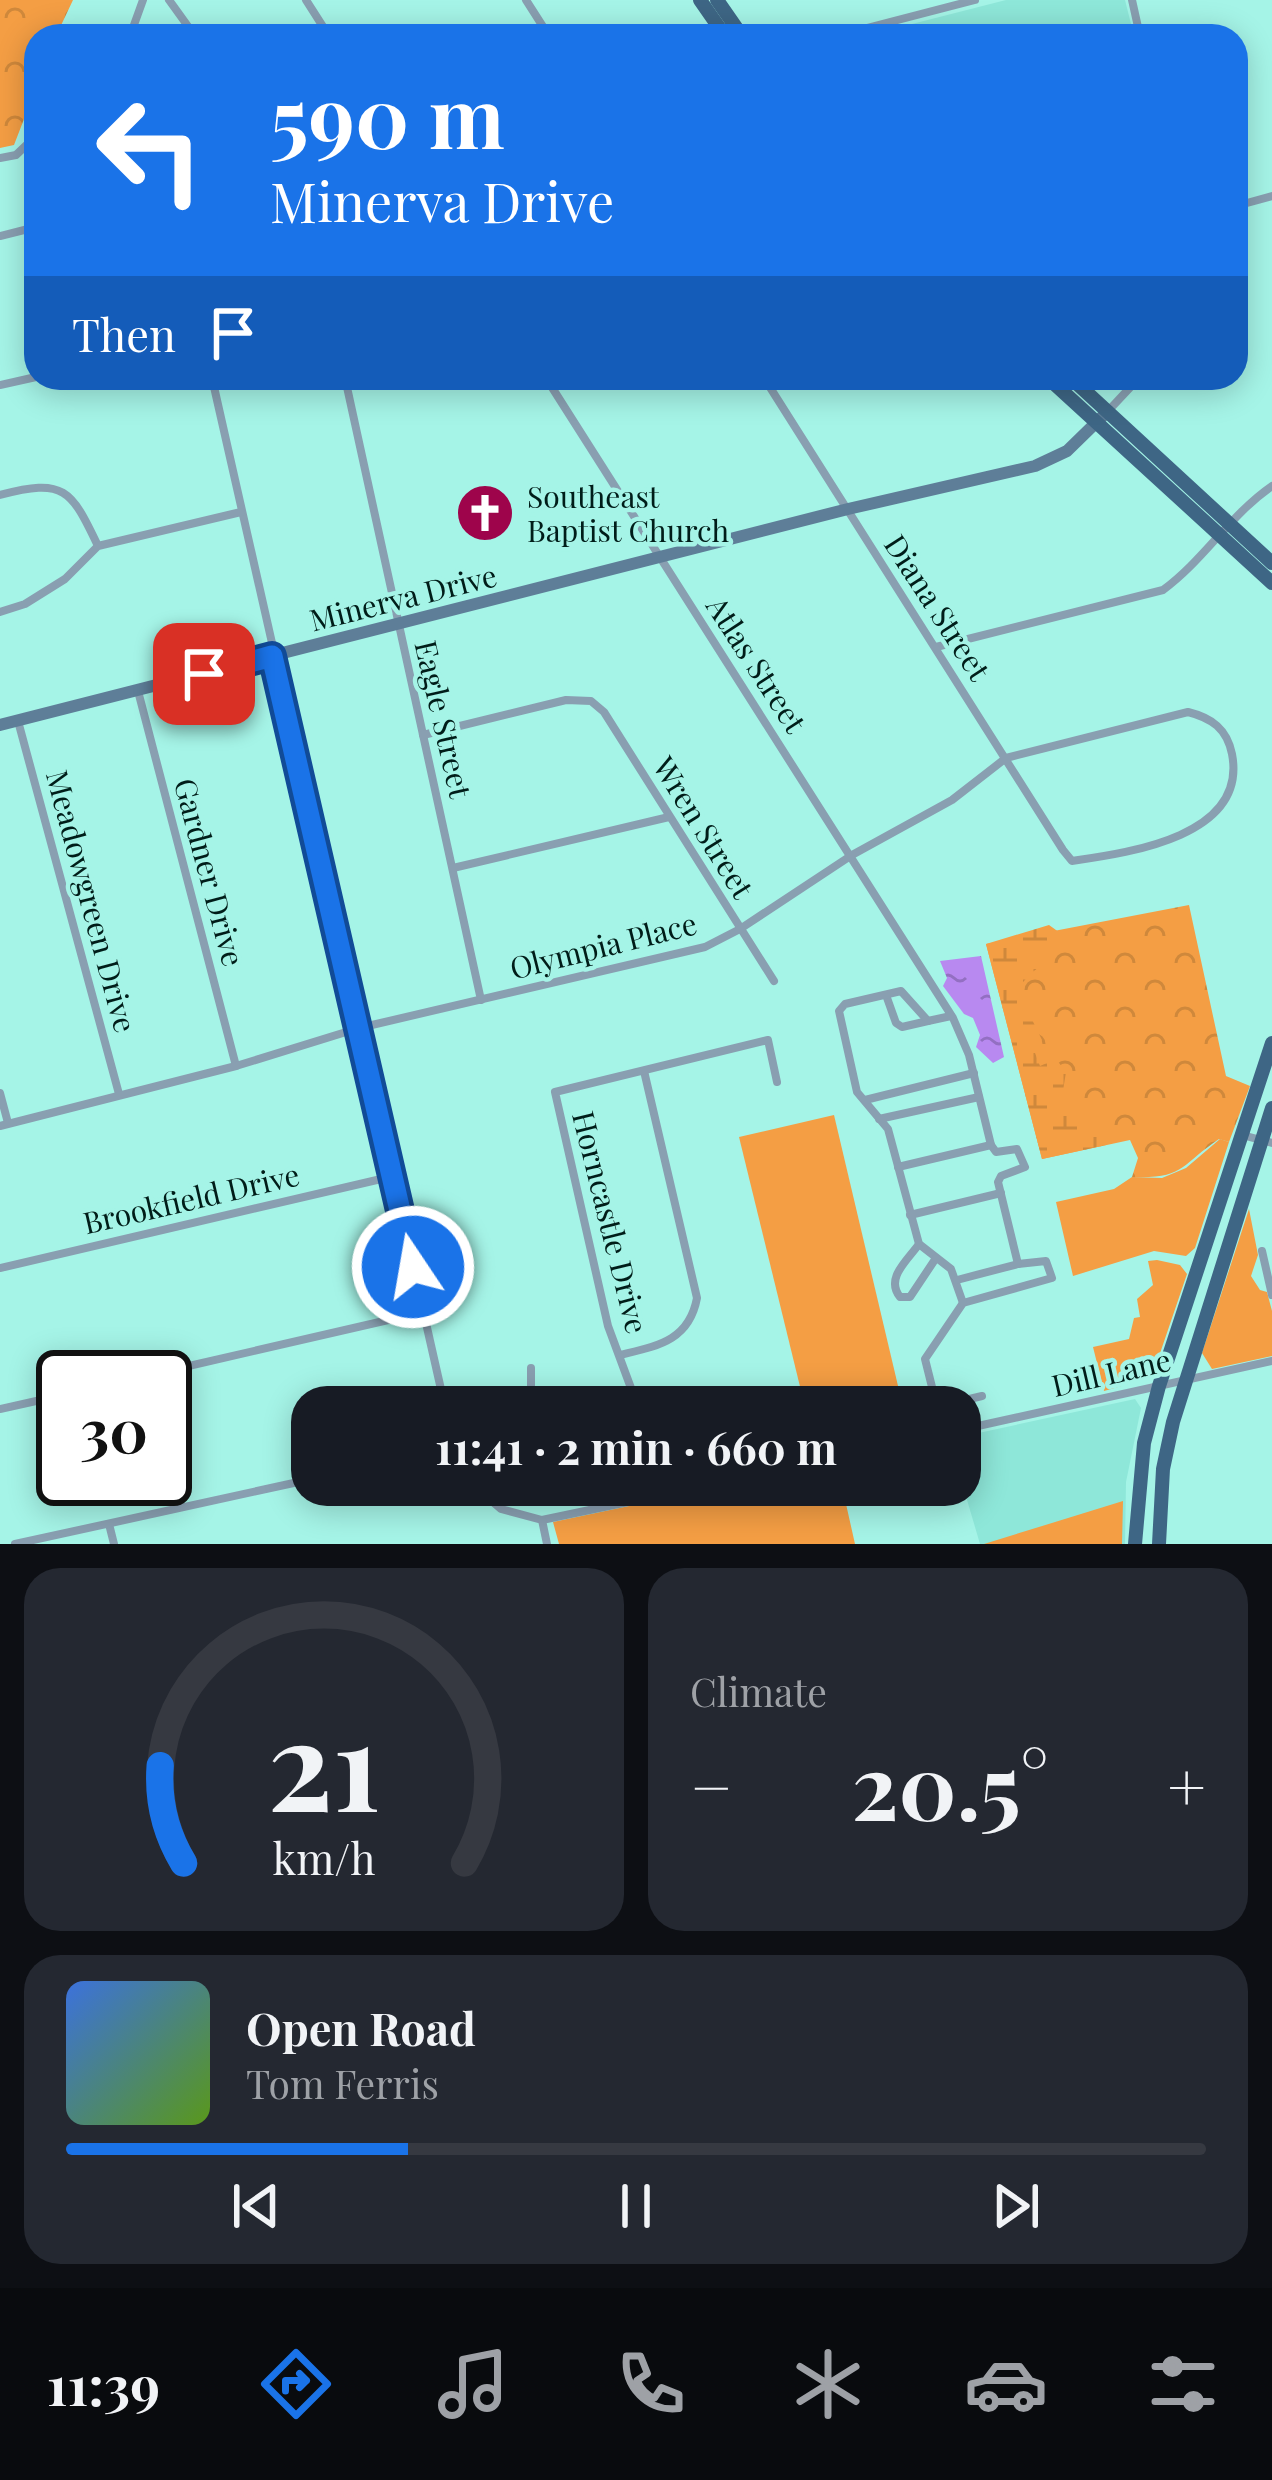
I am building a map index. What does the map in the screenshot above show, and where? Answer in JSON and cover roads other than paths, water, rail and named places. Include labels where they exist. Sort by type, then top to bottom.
[{"type":"main road","points":[[1065,390],[1102,417],[1224,528],[1272,563]]},
{"type":"main road","points":[[1081,390],[1102,417]]},
{"type":"main road","points":[[1224,528],[1272,583]]},
{"type":"main road","points":[[1135,1544],[1144,1443],[1159,1386],[1272,1042]]},
{"type":"main road","points":[[1159,1544],[1163,1469],[1184,1380],[1267,1141],[1272,1108]]},
{"type":"street","points":[[881,24],[968,1]]},
{"type":"street","points":[[215,390],[440,1386]]},
{"type":"street","name":"Eagle Street","points":[[348,390],[481,1000]]},
{"type":"street","name":"Atlas Street","points":[[554,390],[928,976],[951,1016],[974,1073],[991,1144]]},
{"type":"street","name":"Diana Street","points":[[772,390],[1072,861]]},
{"type":"street","name":"Minerva Drive","points":[[0,725],[848,509],[1035,466],[1066,451],[1128,390]]},
{"type":"street","points":[[0,495],[56,486],[77,501],[98,546]]},
{"type":"street","points":[[936,647],[1163,590],[1272,486]]},
{"type":"street","points":[[0,612],[25,604],[65,579],[98,546],[241,512]]},
{"type":"street","name":"Gardner Drive","points":[[138,691],[236,1066]]},
{"type":"street","name":"Wren Street","points":[[423,735],[566,700],[591,701],[604,712],[774,981]]},
{"type":"street","name":"Olympia Place","points":[[4,1125],[236,1066],[359,1028],[705,947],[852,855],[952,800],[1006,758],[1188,712],[1222,729],[1231,748],[1232,782],[1207,821],[1176,839],[1072,861]]},
{"type":"street","name":"Meadowgreen Drive","points":[[18,721],[119,1094]]},
{"type":"street","points":[[452,868],[670,817]]},
{"type":"street","points":[[928,1021],[901,991],[845,1004],[839,1011],[857,1093],[888,1129],[919,1244],[951,1269],[963,1303]]},
{"type":"street","points":[[886,995],[902,1027],[951,1016]]},
{"type":"street","name":"Horncastle Drive","points":[[631,1386],[608,1326],[554,1092],[768,1040],[777,1082]]},
{"type":"street","points":[[620,1355],[671,1341],[690,1323],[698,1298],[644,1071]]},
{"type":"street","points":[[864,1101],[974,1073]]},
{"type":"street","points":[[0,1093],[4,1125]]},
{"type":"street","points":[[879,1119],[980,1097]]},
{"type":"street","points":[[1240,1135],[1267,1141]]},
{"type":"street","points":[[898,1167],[991,1144],[996,1153],[1021,1152],[1024,1167],[1001,1175],[998,1182],[1018,1264]]},
{"type":"street","name":"Brookfield Drive","points":[[0,1268],[394,1176]]},
{"type":"street","points":[[910,1215],[1001,1193]]},
{"type":"street","points":[[919,1244],[894,1276],[893,1286],[900,1297],[910,1297],[936,1258]]},
{"type":"street","points":[[1262,1251],[1272,1295]]},
{"type":"street","points":[[931,1386],[925,1359],[963,1303],[1052,1278],[1046,1261],[956,1280]]},
{"type":"street","points":[[192,1365],[423,1312]]},
{"type":"street","name":"Dill Lane","points":[[981,1425],[1272,1360]]},
{"type":"street","points":[[531,1368],[531,1386]]},
{"type":"street","points":[[0,1409],[36,1401]]},
{"type":"street","points":[[15,1544],[291,1484]]},
{"type":"street","points":[[497,1506],[542,1520],[611,1506]]},
{"type":"street","points":[[542,1520],[547,1544]]},
{"type":"street","points":[[110,1524],[114,1544]]},
{"type":"water","points":[[981,956],[1004,1057],[993,1063],[976,1047],[980,1035],[973,1018],[964,1014],[943,986],[947,978],[940,961]]},
{"type":"place","name":"Southeast Baptist Church","points":[[485,513]]}]
